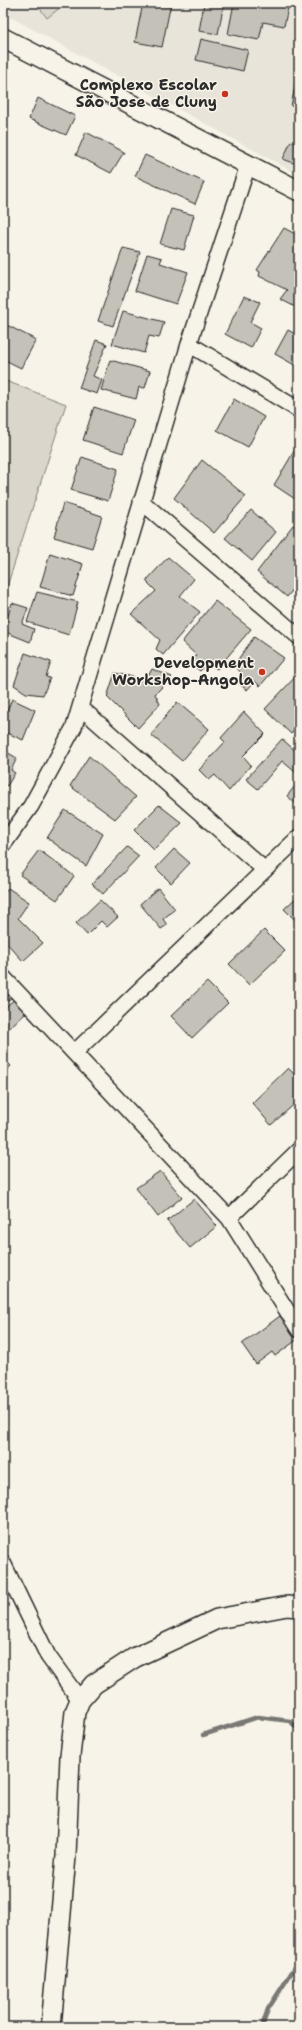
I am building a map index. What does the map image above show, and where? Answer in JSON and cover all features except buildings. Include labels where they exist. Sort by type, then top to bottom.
[{"type":"street","points":[[3,38],[299,192]]},
{"type":"street","points":[[3,845],[31,806],[74,727],[189,344],[248,165]]},
{"type":"street","points":[[189,344],[299,410]]},
{"type":"street","points":[[141,502],[299,637]]},
{"type":"street","points":[[80,706],[265,870]]},
{"type":"street","points":[[75,1052],[299,837]]},
{"type":"street","points":[[3,977],[75,1052],[229,1218],[299,1330]]},
{"type":"street","points":[[229,1218],[299,1150]]},
{"type":"street","points":[[3,1564],[48,1656],[80,1700]]},
{"type":"street","points":[[51,2027],[66,1856],[70,1756],[75,1712],[80,1700],[94,1684],[134,1658],[217,1619],[287,1606],[299,1607]]},
{"type":"shaded area","name":"Complexo Escolar São Jose de Cluny","points":[[3,3],[299,3],[299,175],[3,13]]},
{"type":"shaded area","points":[[36,3],[66,3],[47,18]]},
{"type":"shaded area","points":[[6,381],[66,404],[3,599],[3,386]]},
{"type":"waterway","points":[[203,1735],[258,1717],[290,1721],[299,1730]]},
{"type":"waterway","points":[[262,2027],[268,2009],[299,1961]]},
{"type":"place","name":"Complexo Escolar São Jose de Cluny","points":[[225,94]]},
{"type":"place","name":"Development Workshop-Angola","points":[[262,672]]}]
